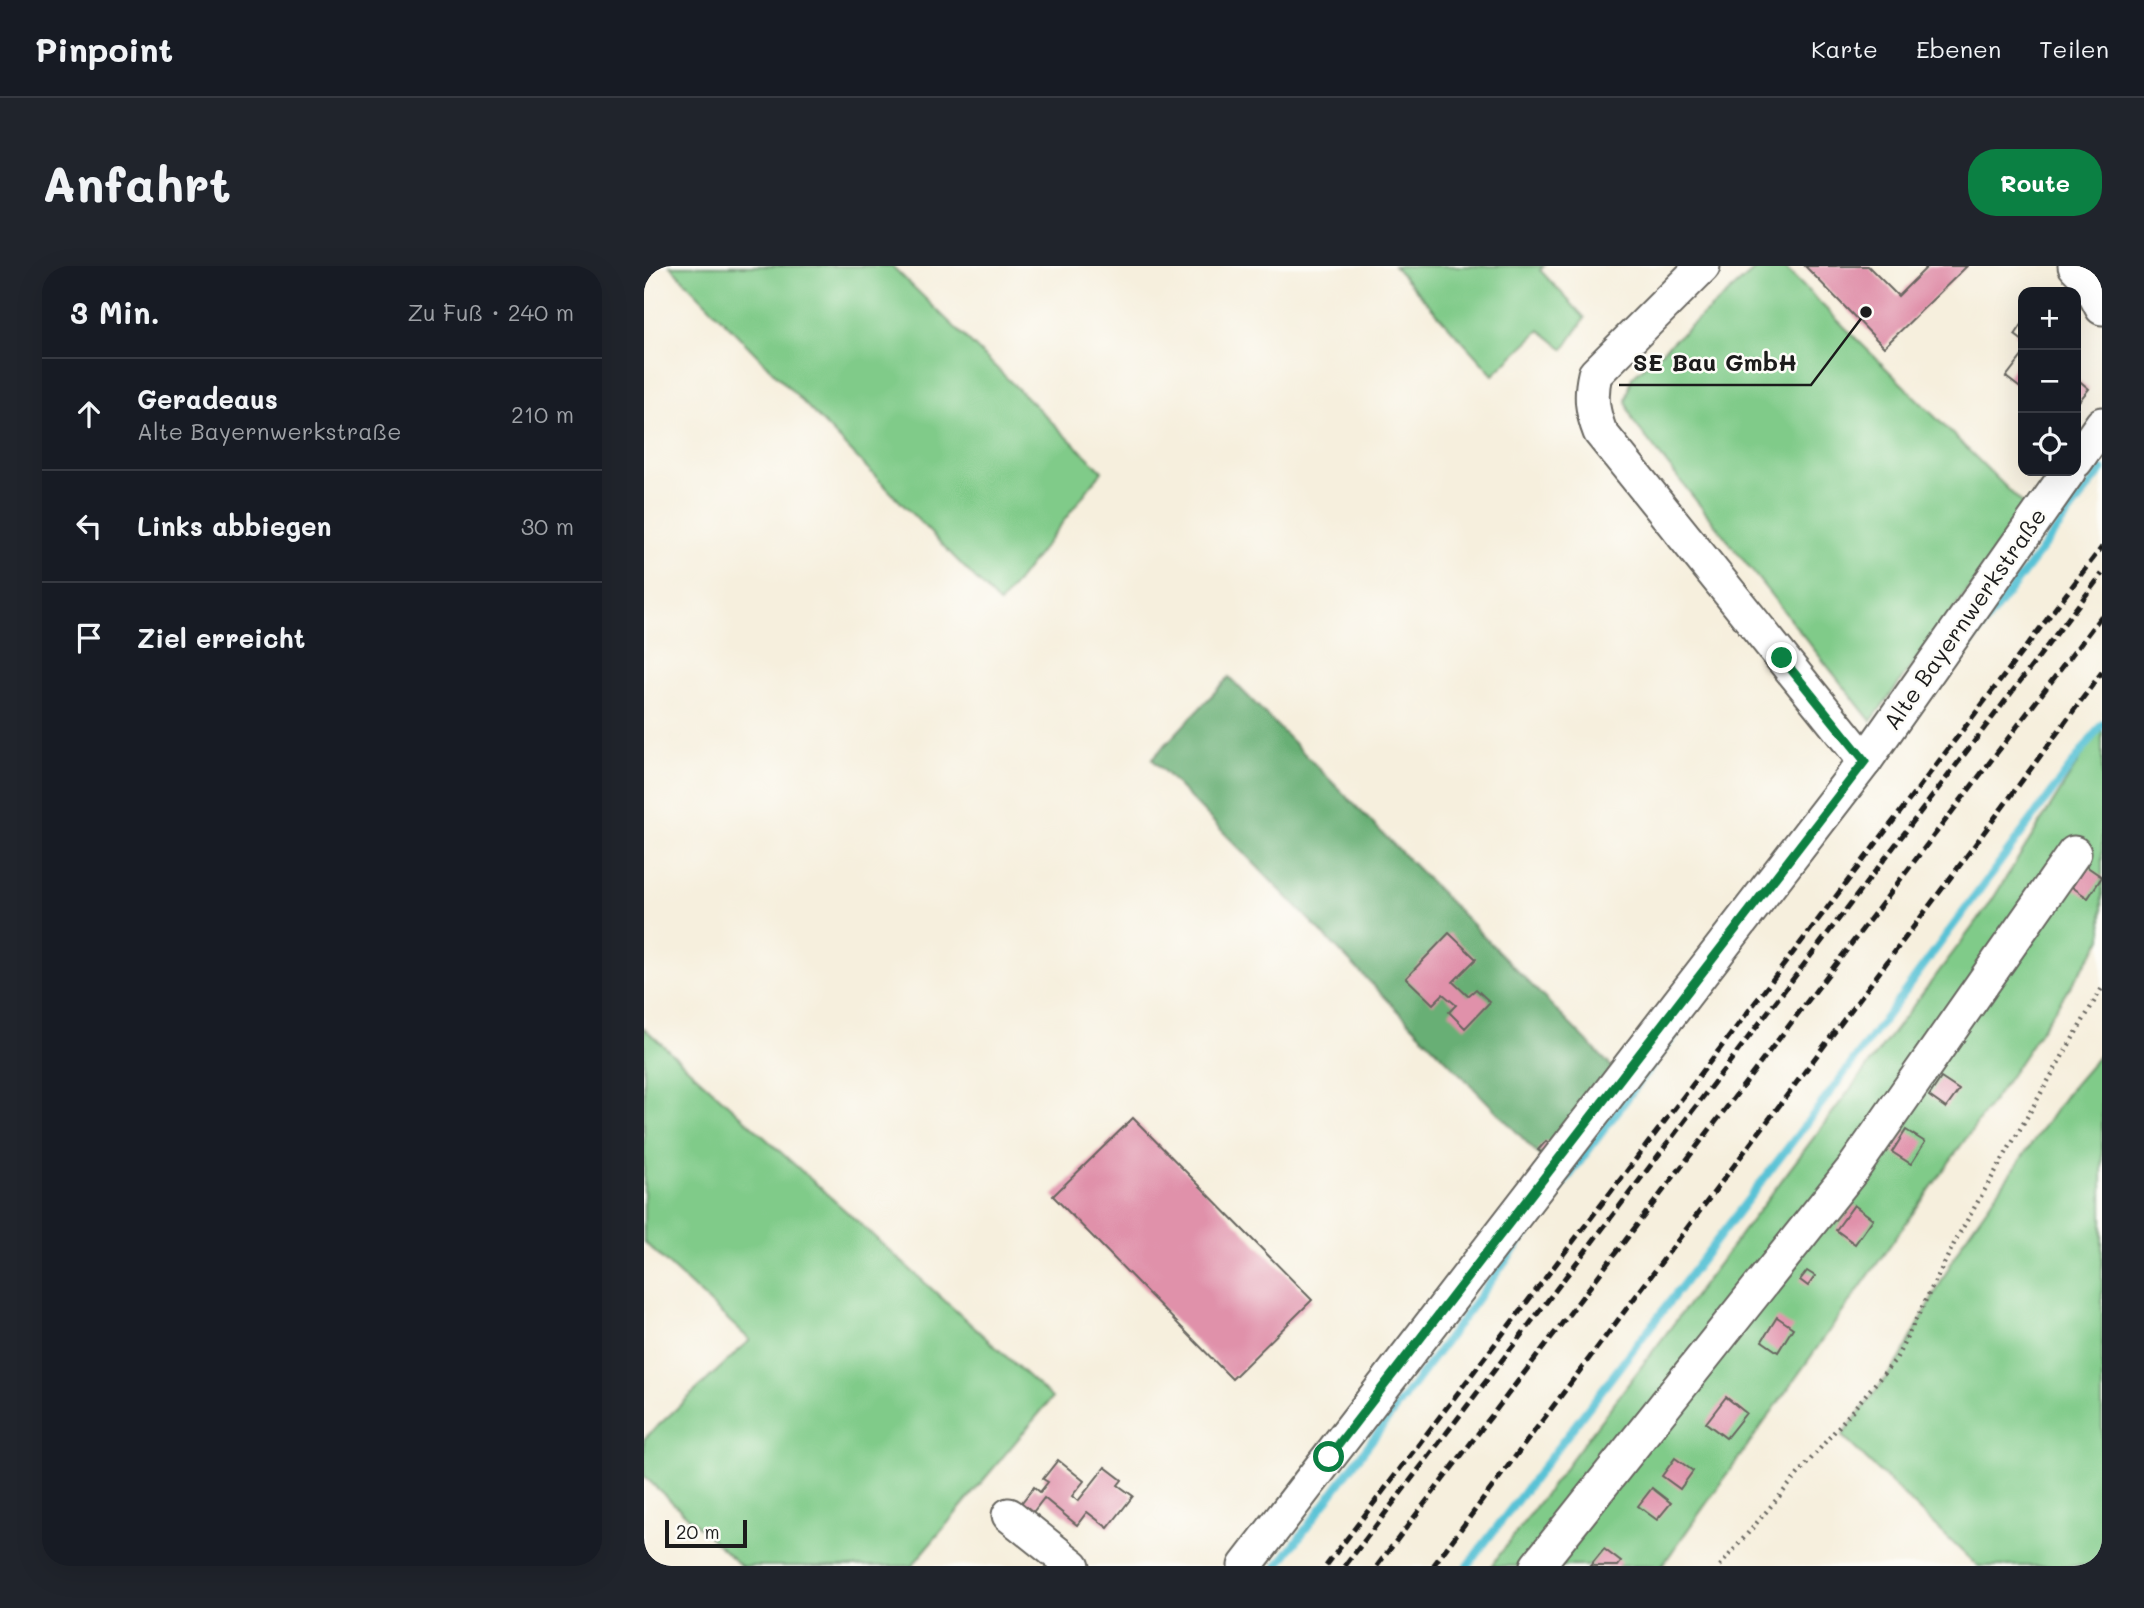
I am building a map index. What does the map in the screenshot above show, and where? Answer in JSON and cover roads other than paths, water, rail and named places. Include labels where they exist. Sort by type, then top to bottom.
[{"type":"street","points":[[1703,266],[1595,374],[1592,409],[1600,432],[1865,761]]},
{"type":"street","points":[[2075,266],[2085,276],[2102,308]]},
{"type":"street","points":[[2081,454],[2102,424]]},
{"type":"street","name":"Alte Bayernwerkstraße","points":[[1245,1566],[1865,761],[2065,476]]},
{"type":"street","points":[[1537,1566],[1853,1169],[2074,853]]},
{"type":"street","points":[[1009,1515],[1073,1566]]},
{"type":"waterway","points":[[1939,684],[2102,470]]},
{"type":"waterway","points":[[1467,1566],[1832,1090],[2102,724]]},
{"type":"waterway","points":[[1278,1566],[1676,1033]]},
{"type":"railway","points":[[1326,1566],[2102,547]]},
{"type":"railway","points":[[1345,1566],[2102,574]]},
{"type":"railway","points":[[1377,1566],[2102,615]]},
{"type":"railway","points":[[1433,1566],[2102,672]]},
{"type":"place","name":"SE Bau GmbH","points":[[1866,312]]}]
